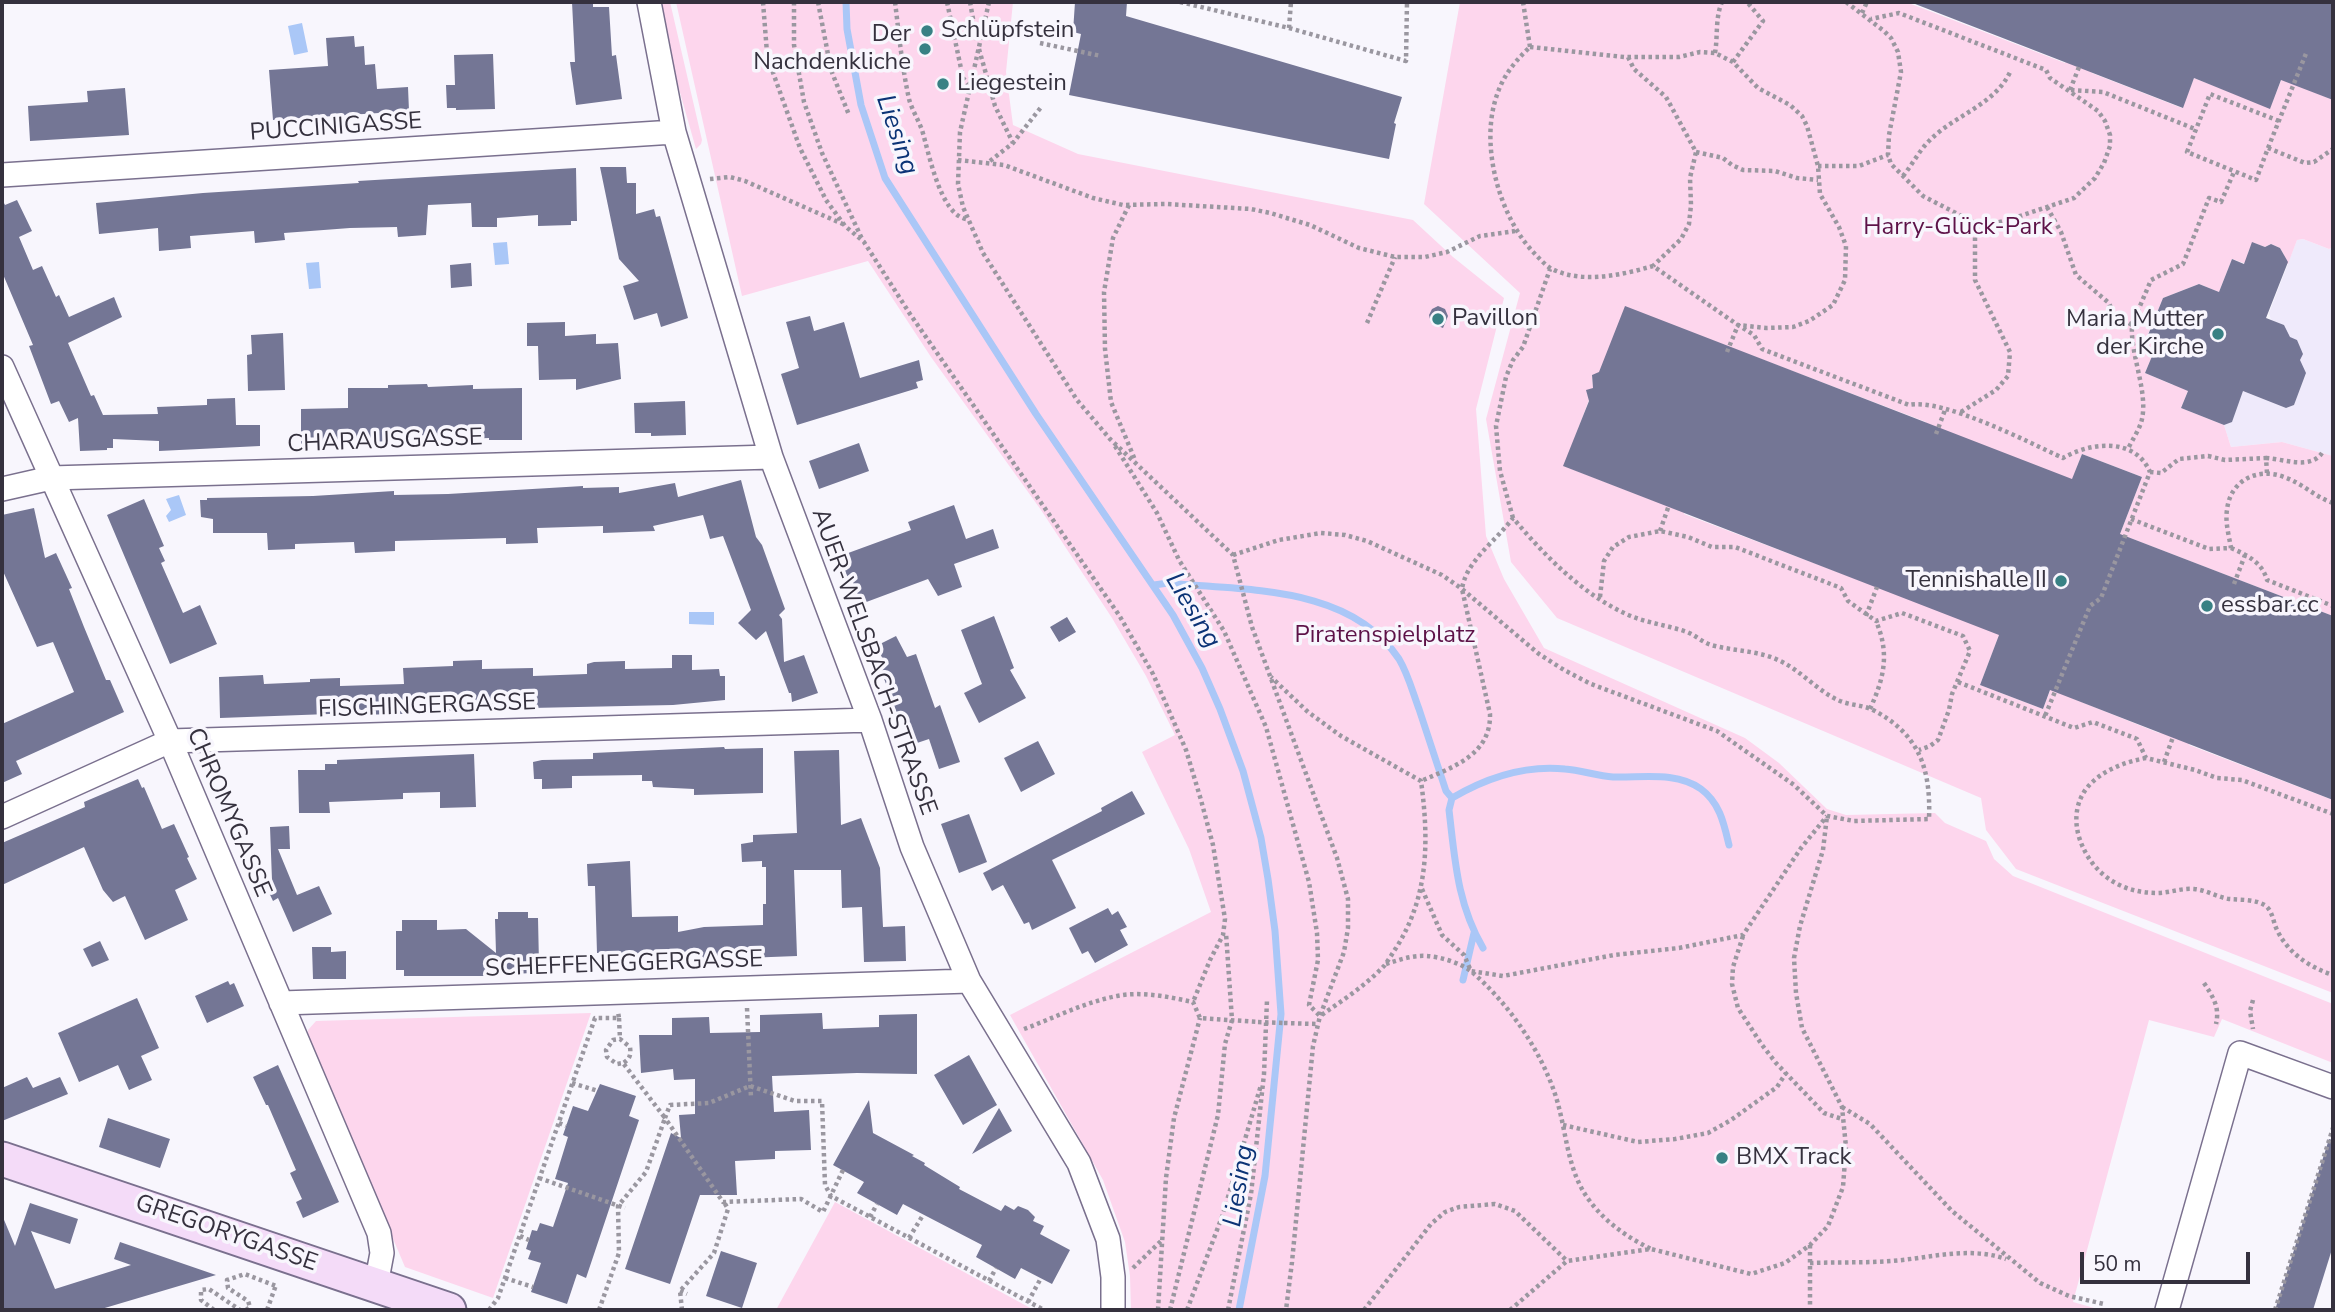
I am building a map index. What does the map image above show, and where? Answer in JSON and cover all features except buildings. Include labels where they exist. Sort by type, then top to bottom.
[{"type":"street","name":"AUER-WELSBACH-STRASSE","points":[[649,2],[674,132],[771,457],[870,720],[912,847],[969,981],[1080,1163],[1108,1239],[1113,1276],[1113,1310]]},
{"type":"street","name":"PUCCINIGASSE","points":[[2,175],[674,132]]},
{"type":"street","name":"CHROMYGASSE","points":[[2,367],[170,741],[379,1233],[382,1253],[376,1285]]},
{"type":"street","name":"CHARAUSGASSE","points":[[2,489],[51,478],[771,457]]},
{"type":"street","name":"FISCHINGERGASSE","points":[[2,817],[170,741],[870,720]]},
{"type":"street","name":"SCHEFFENEGGERGASSE","points":[[281,1003],[969,981]]},
{"type":"street","points":[[2167,1310],[2240,1053],[2333,1087]]},
{"type":"street","name":"GREGORYGASSE","points":[[2,1159],[449,1310]]},
{"type":"path","points":[[763,2],[767,53],[800,148],[826,200],[845,226],[864,242]]},
{"type":"path","points":[[794,2],[794,45],[804,102],[822,153],[864,242],[910,314],[1112,605],[1153,674],[1186,750],[1201,800],[1213,845],[1225,925],[1232,1020],[1225,1044],[1218,1115],[1170,1310]]},
{"type":"path","points":[[818,2],[831,70],[849,115]]},
{"type":"path","points":[[895,2],[910,103],[923,132],[940,190],[954,212],[960,218],[967,219]]},
{"type":"path","points":[[947,2],[963,78],[969,84]]},
{"type":"path","points":[[970,2],[978,45],[995,106],[1013,144]]},
{"type":"path","points":[[989,2],[960,132],[958,184],[967,219],[983,253],[1077,400],[1110,439],[1233,555],[1252,627],[1337,858],[1348,899],[1348,928],[1344,952],[1317,1024],[1313,1046],[1286,1310]]},
{"type":"path","points":[[1180,2],[1289,28],[1406,61],[1407,2]]},
{"type":"path","points":[[1289,28],[1291,2],[1300,2]]},
{"type":"path","points":[[1523,2],[1530,47]]},
{"type":"path","points":[[1715,53],[1719,33],[1718,12],[1722,2]]},
{"type":"path","points":[[1733,62],[1763,22],[1761,16],[1746,2]]},
{"type":"path","points":[[1846,2],[1871,19],[1891,38],[1898,52],[1901,72],[1889,135],[1888,155],[1891,164],[1923,195],[1975,223],[1991,224],[2074,198],[2095,178],[2110,146],[2110,135],[2105,121],[2098,111],[2050,78],[2046,70],[1899,13],[1871,19]]},
{"type":"path","points":[[1862,13],[1867,2]]},
{"type":"path","points":[[1040,43],[1101,55]]},
{"type":"path","points":[[1628,57],[1634,69],[1666,97],[1696,152],[1690,178],[1689,224],[1681,239],[1653,266],[1613,275],[1565,273],[1550,268],[1515,231],[1504,207],[1490,143],[1490,125],[1499,87],[1511,65],[1530,47],[1628,57],[1679,57],[1700,52],[1715,53],[1733,62],[1758,88],[1790,105],[1802,116],[1818,166],[1820,194],[1839,226],[1846,246],[1845,281],[1833,305],[1824,313],[1793,327],[1738,325]]},
{"type":"path","points":[[2279,121],[2210,94],[2187,152],[2256,180],[2307,51]]},
{"type":"path","points":[[2070,90],[2079,67]]},
{"type":"path","points":[[1903,176],[1927,142],[1976,109],[2006,81],[2011,70]]},
{"type":"path","points":[[2070,90],[2103,92],[2196,129]]},
{"type":"path","points":[[990,162],[1013,144],[1042,106]]},
{"type":"path","points":[[2268,148],[2305,163],[2314,162],[2333,149]]},
{"type":"path","points":[[1696,152],[1723,158],[1743,170],[1775,171],[1797,178],[1818,180]]},
{"type":"path","points":[[1818,166],[1859,166],[1888,155]]},
{"type":"path","points":[[958,160],[1004,165],[1093,198],[1129,205],[1194,206],[1270,213],[1310,225],[1359,248],[1395,257],[1425,257],[1447,252],[1480,236],[1515,231]]},
{"type":"path","points":[[2128,449],[2142,418],[2141,382],[2131,338],[2132,325],[2151,280],[2183,264],[2209,198],[2221,202],[2234,172]]},
{"type":"path","points":[[718,176],[745,181],[845,226]]},
{"type":"path","points":[[1129,205],[1113,238],[1104,292],[1105,349],[1111,402],[1137,464]]},
{"type":"path","points":[[2047,207],[2061,232],[2076,275],[2109,303],[2113,313],[2132,325]]},
{"type":"path","points":[[1961,413],[1996,390],[2008,376],[2010,352],[1975,280],[1975,223]]},
{"type":"path","points":[[1367,323],[1395,257]]},
{"type":"path","points":[[1653,266],[1754,335],[1762,349],[1909,405],[1921,402],[1961,413],[2063,458],[2081,448],[2112,446],[2128,449],[2144,459],[2150,471],[2101,598],[2090,606],[2045,716]]},
{"type":"path","points":[[1233,555],[1279,540],[1321,533],[1345,535],[1367,541],[1442,575],[1539,654],[1564,670],[1591,684],[1717,731],[1794,785],[1827,816],[1854,821],[1929,819],[1927,778],[1919,750],[1899,728],[1870,709],[1840,701],[1776,659],[1702,642],[1691,634],[1651,624],[1624,613],[1576,583],[1534,543],[1513,518],[1500,471],[1496,426],[1506,376],[1523,347],[1550,268]]},
{"type":"path","points":[[1727,352],[1738,325]]},
{"type":"path","points":[[1936,434],[1945,410]]},
{"type":"path","points":[[1110,439],[1157,513],[1179,560],[1224,631],[1266,727],[1309,882],[1317,933],[1318,960],[1309,1005],[1320,1016]]},
{"type":"path","points":[[2150,471],[2161,473],[2179,459],[2208,456],[2219,460],[2266,458],[2306,463],[2318,459],[2322,453]]},
{"type":"path","points":[[2266,458],[2267,473]]},
{"type":"path","points":[[2231,548],[2226,512],[2233,492],[2243,480],[2267,473],[2293,481],[2314,495],[2333,503]]},
{"type":"path","points":[[1660,531],[1669,505]]},
{"type":"path","points":[[1420,781],[1464,761],[1487,738],[1490,727],[1487,695],[1462,589],[1469,566],[1501,536],[1513,518]]},
{"type":"path","points":[[2131,519],[2209,548],[2231,548],[2245,555],[2264,571],[2267,580],[2333,606]]},
{"type":"path","points":[[1600,597],[1604,561],[1613,547],[1629,537],[1660,531],[1688,537],[1712,547],[1735,547],[1832,584],[1841,588],[1848,601],[1876,621],[1882,636],[1885,652],[1882,684],[1870,709]]},
{"type":"path","points":[[2234,584],[2245,555]]},
{"type":"path","points":[[1866,616],[1877,587]]},
{"type":"path","points":[[1876,621],[1902,613],[1963,636],[1970,651],[1938,740],[1919,750]]},
{"type":"path","points":[[1270,676],[1308,712],[1341,736],[1420,781]]},
{"type":"path","points":[[1958,681],[2074,728],[2093,722],[2137,739],[2146,758]]},
{"type":"path","points":[[2164,762],[2173,737]]},
{"type":"path","points":[[2333,814],[2242,780],[2217,778],[2146,758],[2132,761],[2099,776],[2086,789],[2075,820],[2086,856],[2103,876],[2117,884],[2143,892],[2196,889],[2222,898],[2255,902],[2265,906],[2273,915],[2283,940],[2293,952],[2317,970],[2333,975]]},
{"type":"path","points":[[1320,1016],[1385,965],[1406,932],[1422,889],[1427,833],[1420,781]]},
{"type":"path","points":[[1827,816],[1801,848],[1743,935],[1733,967],[1734,997],[1746,1023],[1786,1073],[1824,1113],[1842,1119]]},
{"type":"path","points":[[1422,889],[1442,935],[1464,955],[1471,971],[1522,1028],[1538,1053],[1556,1096],[1573,1171],[1588,1199],[1605,1219],[1627,1237],[1651,1249],[1751,1274],[1784,1263],[1810,1245],[1828,1226],[1843,1187],[1846,1147],[1842,1107],[1802,1028],[1794,958],[1800,926],[1823,850],[1827,816]]},
{"type":"path","points":[[1157,1310],[1166,1178],[1174,1118],[1200,1018],[1193,1002],[1225,925]]},
{"type":"path","points":[[1385,965],[1407,958],[1427,956],[1443,959],[1471,971],[1503,976],[1743,935]]},
{"type":"path","points":[[2204,983],[2216,1006],[2217,1024]]},
{"type":"path","points":[[747,988],[751,1098]]},
{"type":"path","points":[[618,992],[620,1039]]},
{"type":"path","points":[[1004,1038],[1118,996],[1146,994],[1193,1002]]},
{"type":"path","points":[[1228,1310],[1251,1194],[1264,1074],[1267,1000]]},
{"type":"path","points":[[2253,1000],[2250,1011],[2253,1029]]},
{"type":"path","points":[[489,1310],[498,1298],[595,1018],[619,1018]]},
{"type":"path","points":[[1200,1018],[1317,1024]]},
{"type":"path","points":[[620,1039],[630,1047],[629,1060],[623,1063],[611,1062],[606,1050],[614,1040],[620,1039]]},
{"type":"path","points":[[623,1063],[728,1209],[714,1253],[680,1291],[682,1310]]},
{"type":"path","points":[[1562,1125],[1638,1142],[1708,1133],[1777,1087],[1786,1073]]},
{"type":"path","points":[[1187,1310],[1223,1214],[1264,1074]]},
{"type":"path","points":[[572,1083],[598,1091]]},
{"type":"path","points":[[599,1310],[620,1254],[618,1206],[646,1172],[670,1105],[709,1103],[750,1086],[795,1101],[822,1101],[825,1185],[831,1196],[1044,1310]]},
{"type":"path","points":[[1842,1107],[1870,1124],[1952,1211],[2040,1283],[2069,1296],[2104,1304]]},
{"type":"path","points":[[559,1123],[566,1126]]},
{"type":"path","points":[[2275,1310],[2333,1128]]},
{"type":"path","points":[[723,1202],[801,1199],[823,1212],[843,1170]]},
{"type":"path","points":[[539,1178],[625,1208]]},
{"type":"path","points":[[870,1217],[877,1204]]},
{"type":"path","points":[[1364,1310],[1431,1224],[1445,1212],[1459,1207],[1495,1204],[1515,1211],[1567,1261]]},
{"type":"path","points":[[909,1238],[923,1214]]},
{"type":"path","points":[[520,1236],[529,1240]]},
{"type":"path","points":[[1113,1276],[1134,1267],[1163,1239]]},
{"type":"path","points":[[1810,1245],[1810,1310]]},
{"type":"path","points":[[1510,1310],[1567,1261],[1651,1249]]},
{"type":"path","points":[[1810,1263],[1892,1261],[1966,1252],[1993,1254],[2010,1260]]},
{"type":"path","points":[[989,1281],[996,1268]]},
{"type":"path","points":[[246,1310],[250,1307],[248,1301],[228,1288],[227,1280],[246,1274],[276,1286]]},
{"type":"path","points":[[505,1278],[533,1287]]},
{"type":"path","points":[[1028,1302],[1041,1278]]},
{"type":"path","points":[[215,1310],[201,1300],[201,1290],[209,1289],[240,1310]]},
{"type":"path","points":[[680,1291],[687,1294]]},
{"type":"path","points":[[267,1310],[271,1298]]},
{"type":"shaded area","points":[[2303,239],[2329,249],[2333,247],[2333,456],[2282,442],[2231,447],[2224,425],[2232,421],[2243,391],[2286,408],[2294,405],[2306,374],[2299,363],[2303,353],[2286,336],[2284,325],[2271,320],[2269,313],[2297,240]]},
{"type":"green space","points":[[660,2],[670,2],[702,140],[696,149],[668,50]]},
{"type":"green space","name":"Piratenspielplatz","points":[[676,2],[1013,2],[1006,72],[1013,125],[1078,154],[1413,220],[1504,298],[1476,409],[1486,536],[1504,579],[1544,648],[1745,738],[1779,763],[1827,809],[1846,815],[1935,813],[1945,823],[1986,841],[1994,859],[2013,876],[2333,1004],[2333,1063],[2222,1019],[2214,1037],[2149,1020],[2073,1302],[2101,1310],[1131,1310],[1125,1242],[1103,1180],[1010,1015],[1211,912],[1189,849],[1142,752],[1175,735],[1146,676],[1112,618],[1041,510],[931,357],[868,261],[742,296]]},
{"type":"green space","name":"Harry-Glück-Park","points":[[1460,2],[1906,2],[2065,63],[2073,45],[2092,73],[2182,108],[2194,78],[2270,108],[2295,46],[2304,88],[2333,100],[2333,247],[2329,249],[2303,239],[2297,240],[2288,264],[2282,262],[2284,255],[2280,248],[2271,244],[2265,247],[2254,243],[2248,252],[2249,265],[2232,259],[2219,292],[2199,284],[2163,298],[2148,334],[2155,349],[2145,373],[2173,385],[2177,383],[2189,388],[2181,408],[2224,425],[2231,447],[2282,442],[2333,456],[2333,616],[2130,538],[2069,697],[2159,733],[2196,726],[2189,745],[2333,800],[2333,993],[2016,869],[1986,830],[1981,798],[1557,618],[1511,562],[1486,419],[1520,293],[1424,204]],"holes":[[[1745,353],[1926,422],[1864,582],[1684,514],[1691,495],[1654,501],[1564,466],[1589,400],[1587,391],[1593,388],[1592,375]],[[2082,454],[2142,477],[2096,596],[2087,594],[2043,709],[1980,685],[2026,565],[2038,569]]]},
{"type":"green space","points":[[591,1013],[493,1298],[405,1267],[308,1038],[308,1030],[316,1021]]},
{"type":"green space","points":[[835,1202],[1034,1310],[776,1310]]},
{"type":"water","points":[[302,23],[308,52],[294,55],[288,26]]},
{"type":"water","points":[[507,242],[509,264],[495,265],[493,243]]},
{"type":"water","points":[[319,262],[321,288],[309,289],[306,263]]},
{"type":"water","points":[[179,495],[186,515],[169,522],[166,516],[171,510],[166,499]]},
{"type":"water","points":[[689,612],[714,612],[714,625],[689,624]]},
{"type":"waterway","name":"Liesing","points":[[846,2],[847,29],[861,105],[885,178],[1036,414],[1173,615],[1202,668],[1243,771],[1261,838],[1268,879],[1281,1014],[1265,1176],[1239,1310]]},
{"type":"waterway","points":[[1154,585],[1168,583],[1295,596],[1353,617],[1378,635],[1399,659],[1446,791],[1452,798],[1492,779],[1536,769],[1571,770],[1613,777],[1670,778],[1691,783],[1713,801],[1720,814],[1729,845]]},
{"type":"waterway","points":[[1452,798],[1449,810],[1458,881],[1474,931],[1483,948]]},
{"type":"waterway","points":[[1463,980],[1474,933]]},
{"type":"place","name":"Schlüpfstein","points":[[927,31]]},
{"type":"place","name":"Der Nachdenkliche","points":[[925,49]]},
{"type":"place","name":"Liegestein","points":[[943,84]]},
{"type":"place","name":"Pavillon","points":[[1438,319]]},
{"type":"place","name":"Maria Mutter der Kirche","points":[[2218,334]]},
{"type":"place","name":"Tennishalle II","points":[[2061,581]]},
{"type":"place","name":"essbar.cc","points":[[2207,606]]},
{"type":"place","name":"BMX Track","points":[[1722,1158]]}]
